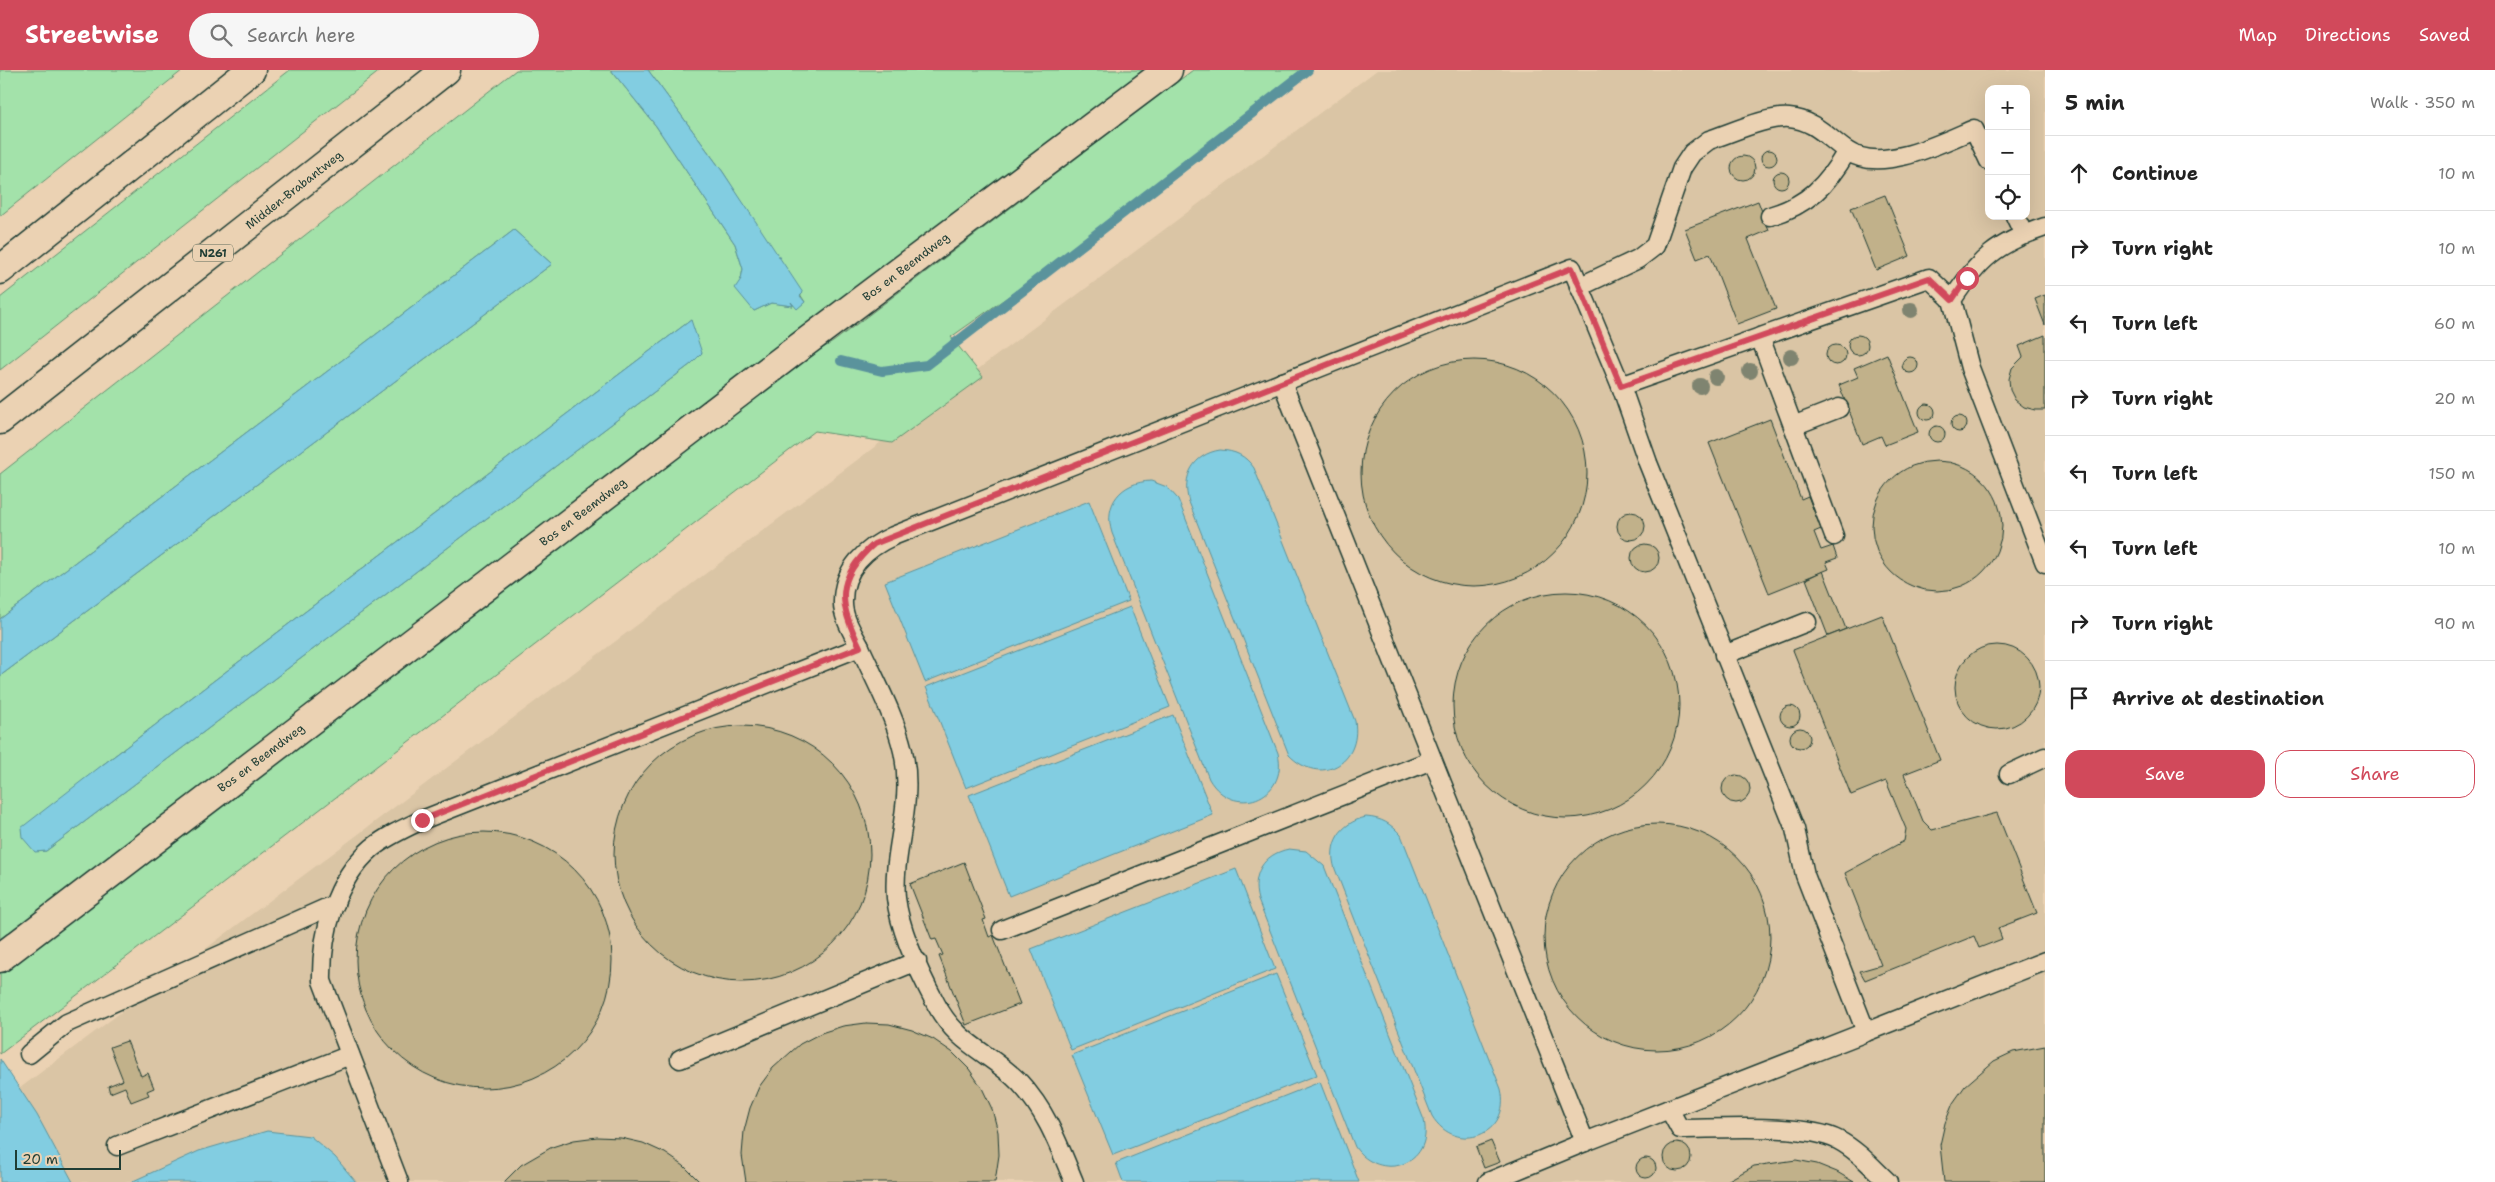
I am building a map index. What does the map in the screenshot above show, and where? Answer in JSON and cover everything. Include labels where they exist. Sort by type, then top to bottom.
[{"type":"main road","points":[[0,270],[252,70]]},
{"type":"main road","name":"N261","points":[[436,78],[453,70]]},
{"type":"main road","name":"Bos en Beemdweg","points":[[0,958],[790,354],[1168,70]]},
{"type":"main road","name":"Midden-Brabantweg","points":[[0,420],[436,78]]},
{"type":"lane","points":[[1579,287],[1638,259],[1655,246],[1682,168],[1692,153],[1709,140],[1777,118],[1789,118],[1813,124],[1847,151],[1865,159],[1888,158],[1923,150],[1974,129],[1985,152]]},
{"type":"lane","points":[[1770,216],[1804,201],[1826,183],[1847,151]]},
{"type":"lane","points":[[2017,220],[2024,235]]},
{"type":"lane","points":[[1952,300],[1980,262],[1998,248],[2045,227]]},
{"type":"lane","points":[[1074,1182],[1051,1127],[1038,1104],[1019,1082],[965,1042],[949,1027],[935,1003],[900,922],[896,897],[897,873],[908,791],[903,750],[894,723],[847,620],[843,602],[852,568],[874,544],[1572,268],[1621,386],[1648,463],[1795,829],[1805,875],[1866,1032]]},
{"type":"lane","points":[[1621,386],[1929,278],[1952,300],[1970,368],[2045,563]]},
{"type":"lane","points":[[1760,337],[1834,536]]},
{"type":"lane","points":[[1282,382],[1585,1142]]},
{"type":"lane","points":[[1792,426],[1839,408]]},
{"type":"lane","points":[[1724,655],[1807,622]]},
{"type":"lane","points":[[399,1182],[322,981],[323,948],[334,904],[345,882],[372,849],[422,820],[860,647]]},
{"type":"lane","points":[[2009,774],[2045,757]]},
{"type":"lane","points":[[1002,930],[1432,760]]},
{"type":"lane","points":[[29,1054],[68,1023],[334,904]]},
{"type":"lane","points":[[680,1059],[917,961]]},
{"type":"lane","points":[[1492,1181],[1585,1142],[2045,961]]},
{"type":"lane","points":[[117,1146],[350,1055]]},
{"type":"lane","points":[[1669,1109],[1680,1129],[1767,1130],[1824,1134],[1851,1148],[1888,1182]]},
{"type":"shaded area","points":[[1377,70],[2045,70],[2045,1182],[0,1182],[0,1103]]},
{"type":"green space","points":[[0,70],[183,70],[0,216]]},
{"type":"green space","points":[[290,70],[381,70],[0,370],[0,298]]},
{"type":"green space","points":[[516,70],[611,70],[656,126],[735,244],[743,269],[741,279],[754,311],[771,303],[793,306],[791,302],[797,308],[805,302],[723,172],[648,70],[1160,70],[0,947],[0,676],[552,264],[514,230],[0,619],[0,474]],"holes":[[[691,320],[691,364],[46,851],[35,851],[101,766]]]},
{"type":"green space","points":[[1193,70],[1307,70],[1047,269],[951,337],[983,377],[892,443],[815,431],[0,1054],[0,973],[793,366],[833,342]]},
{"type":"water","points":[[611,70],[648,70],[723,172],[803,293],[800,296],[805,302],[797,309],[791,302],[793,306],[771,303],[754,311],[735,288],[741,279],[743,269],[735,244],[656,126]]},
{"type":"water","points":[[514,230],[552,264],[0,676],[0,619]]},
{"type":"water","points":[[691,320],[702,353],[691,364],[46,851],[35,852],[22,837],[21,828],[101,766]]},
{"type":"water","points":[[1220,450],[1239,454],[1254,468],[1355,721],[1355,736],[1352,749],[1345,759],[1336,766],[1325,770],[1313,769],[1301,764],[1289,755],[1189,502],[1187,483],[1188,475],[1192,468],[1203,456]]},
{"type":"water","points":[[1151,481],[1167,487],[1178,499],[1278,753],[1279,769],[1275,782],[1267,792],[1257,799],[1244,801],[1231,799],[1219,792],[1209,779],[1112,533],[1110,513],[1112,504],[1117,497],[1131,485]]},
{"type":"water","points":[[1089,501],[1129,601],[925,682],[885,582]]},
{"type":"water","points":[[1130,607],[1170,707],[966,788],[926,687]]},
{"type":"water","points":[[1173,715],[1213,815],[1009,896],[969,795]]},
{"type":"water","points":[[1366,817],[1386,822],[1401,835],[1501,1089],[1502,1105],[1498,1118],[1490,1128],[1480,1135],[1467,1137],[1454,1135],[1442,1128],[1432,1116],[1335,869],[1333,851],[1334,843],[1338,836],[1349,824]]},
{"type":"water","points":[[1289,849],[1306,851],[1324,866],[1424,1120],[1425,1136],[1421,1149],[1413,1158],[1402,1164],[1390,1166],[1377,1164],[1365,1158],[1355,1147],[1258,900],[1256,882],[1261,867],[1272,856]]},
{"type":"water","points":[[1236,869],[1275,969],[1071,1050],[1031,949]]},
{"type":"water","points":[[1276,974],[1317,1075],[1113,1155],[1072,1055]]},
{"type":"water","points":[[0,1059],[37,1115],[73,1182],[0,1182]]},
{"type":"water","points":[[1320,1082],[1359,1182],[1123,1182],[1116,1163]]},
{"type":"water","points":[[267,1131],[310,1136],[335,1157],[356,1182],[131,1182],[199,1151]]},
{"type":"building","points":[[1769,150],[1775,152],[1777,158],[1775,164],[1769,166],[1763,164],[1761,158],[1763,152]]},
{"type":"building","points":[[1743,156],[1752,159],[1755,168],[1752,177],[1743,180],[1734,177],[1731,168],[1734,159]]},
{"type":"building","points":[[1781,172],[1787,174],[1789,180],[1787,186],[1781,188],[1775,186],[1773,180],[1775,174]]},
{"type":"building","points":[[1885,195],[1910,256],[1876,270],[1851,208]]},
{"type":"building","points":[[1758,201],[1769,230],[1748,239],[1776,309],[1737,324],[1710,254],[1697,259],[1685,229]]},
{"type":"building","points":[[2045,295],[2045,325],[2035,299]]},
{"type":"building","points":[[1858,335],[1865,338],[1868,345],[1865,352],[1858,355],[1851,352],[1848,345],[1851,338]]},
{"type":"building","points":[[2045,335],[2045,410],[2035,410],[2024,407],[2015,400],[2010,390],[2009,379],[2012,368],[2023,357],[2019,346]]},
{"type":"building","points":[[1836,345],[1843,348],[1846,355],[1843,362],[1836,365],[1829,362],[1826,355],[1829,348]]},
{"type":"building","points":[[1887,354],[1918,432],[1885,445],[1881,436],[1862,444],[1839,385],[1858,377],[1854,368]]},
{"type":"building","points":[[1910,357],[1916,359],[1918,365],[1916,371],[1910,373],[1904,371],[1902,365],[1904,359]]},
{"type":"building","points":[[1463,360],[1485,360],[1517,368],[1527,373],[1546,385],[1562,401],[1579,430],[1585,451],[1587,473],[1585,495],[1579,516],[1562,545],[1546,561],[1517,578],[1485,586],[1463,586],[1431,578],[1421,573],[1402,561],[1386,545],[1369,516],[1361,484],[1361,462],[1369,430],[1374,420],[1386,401],[1402,385],[1431,368]]},
{"type":"building","points":[[1927,404],[1933,406],[1935,412],[1933,418],[1927,420],[1921,418],[1919,412],[1921,406]]},
{"type":"building","points":[[1959,416],[1965,418],[1967,424],[1965,430],[1959,432],[1953,430],[1951,424],[1953,418]]},
{"type":"building","points":[[1770,419],[1801,499],[1808,496],[1821,529],[1814,532],[1821,550],[1833,546],[1837,558],[1826,562],[1829,569],[1769,593],[1709,443]]},
{"type":"building","points":[[1937,426],[1943,428],[1945,434],[1943,440],[1937,442],[1931,440],[1929,434],[1931,428]]},
{"type":"building","points":[[1937,461],[1950,462],[1962,466],[1983,480],[1997,501],[2001,513],[2001,539],[1997,551],[1983,572],[1962,586],[1950,590],[1937,591],[1924,590],[1912,586],[1891,572],[1877,551],[1873,539],[1872,526],[1873,513],[1877,501],[1891,480],[1912,466],[1924,462]]},
{"type":"building","points":[[1631,512],[1641,516],[1645,526],[1641,536],[1631,540],[1621,536],[1617,526],[1621,516]]},
{"type":"building","points":[[1645,544],[1655,548],[1659,558],[1655,568],[1645,572],[1635,568],[1631,558],[1635,548]]},
{"type":"building","points":[[1823,571],[1846,629],[1828,636],[1806,579]]},
{"type":"building","points":[[1566,592],[1588,594],[1619,605],[1646,625],[1666,652],[1677,683],[1679,705],[1677,727],[1666,758],[1646,785],[1619,805],[1588,816],[1566,818],[1544,816],[1513,805],[1486,785],[1466,758],[1455,727],[1453,705],[1455,683],[1466,652],[1486,625],[1513,605],[1544,594]]},
{"type":"building","points":[[1882,615],[1940,760],[1904,774],[1923,821],[1932,830],[1997,813],[2037,913],[1998,928],[2002,939],[1979,948],[1974,936],[1865,980],[1860,971],[1881,965],[1845,873],[1904,841],[1906,829],[1886,781],[1851,795],[1793,650]]},
{"type":"building","points":[[1997,645],[2013,648],[2027,657],[2036,671],[2039,687],[2036,703],[2027,717],[2013,726],[1997,729],[1981,726],[1967,717],[1958,703],[1955,687],[1958,671],[1967,657],[1981,648]]},
{"type":"building","points":[[1790,706],[1797,709],[1800,716],[1797,723],[1790,726],[1783,723],[1780,716],[1783,709]]},
{"type":"building","points":[[742,726],[779,731],[813,747],[833,763],[849,783],[865,817],[870,854],[865,891],[849,925],[833,945],[813,961],[779,977],[742,982],[705,977],[671,961],[651,945],[635,925],[619,891],[614,854],[619,817],[635,783],[651,763],[671,747],[705,731]]},
{"type":"building","points":[[1800,728],[1807,731],[1810,738],[1807,745],[1800,748],[1793,745],[1790,738],[1793,731]]},
{"type":"building","points":[[1736,775],[1746,779],[1750,789],[1746,799],[1736,803],[1726,799],[1722,789],[1726,779]]},
{"type":"building","points":[[1657,824],[1679,826],[1710,837],[1737,857],[1757,884],[1768,915],[1770,937],[1768,959],[1757,990],[1737,1017],[1710,1037],[1679,1048],[1657,1050],[1635,1048],[1604,1037],[1577,1017],[1557,990],[1546,959],[1544,937],[1546,915],[1557,884],[1577,857],[1604,837],[1635,826]]},
{"type":"building","points":[[471,832],[497,832],[521,837],[544,847],[575,869],[591,889],[607,923],[612,947],[612,973],[607,997],[591,1031],[575,1051],[555,1067],[521,1083],[497,1088],[471,1088],[447,1083],[424,1073],[393,1051],[377,1031],[361,997],[356,973],[356,947],[361,923],[371,900],[393,869],[413,853],[447,837]]},
{"type":"building","points":[[964,862],[986,919],[983,920],[989,937],[993,935],[1020,1004],[966,1025],[939,956],[943,955],[936,939],[932,940],[910,884]]},
{"type":"building","points":[[866,1023],[889,1024],[912,1030],[933,1039],[952,1052],[969,1069],[982,1088],[992,1109],[998,1132],[999,1155],[995,1182],[746,1182],[742,1155],[744,1131],[750,1108],[759,1087],[773,1068],[800,1044],[821,1033],[843,1026]]},
{"type":"building","points":[[127,1041],[141,1076],[148,1073],[154,1088],[147,1091],[149,1095],[131,1102],[125,1087],[110,1093],[108,1086],[123,1080],[110,1047]]},
{"type":"building","points":[[2045,1046],[2045,1182],[1944,1182],[1940,1145],[1945,1123],[1953,1103],[1965,1086],[1994,1061],[2013,1052]]},
{"type":"building","points":[[597,1137],[621,1138],[643,1143],[665,1153],[684,1166],[700,1182],[504,1182],[521,1165],[552,1147],[574,1140]]},
{"type":"building","points":[[1491,1141],[1500,1162],[1484,1168],[1476,1147]]},
{"type":"building","points":[[1677,1143],[1687,1147],[1691,1157],[1687,1167],[1677,1171],[1667,1167],[1663,1157],[1667,1147]]},
{"type":"building","points":[[1646,1158],[1653,1161],[1656,1168],[1653,1175],[1646,1178],[1639,1175],[1636,1168],[1639,1161]]},
{"type":"building","points":[[1796,1160],[1817,1164],[1837,1172],[1854,1182],[1725,1182],[1754,1166]]},
{"type":"waterway","points":[[841,361],[882,371],[927,365],[1308,70]]},
{"type":"route","points":[[422,820],[860,647],[847,620],[843,602],[845,586],[852,568],[874,544],[1572,268],[1621,386],[1929,278],[1952,300],[1967,278]]}]
